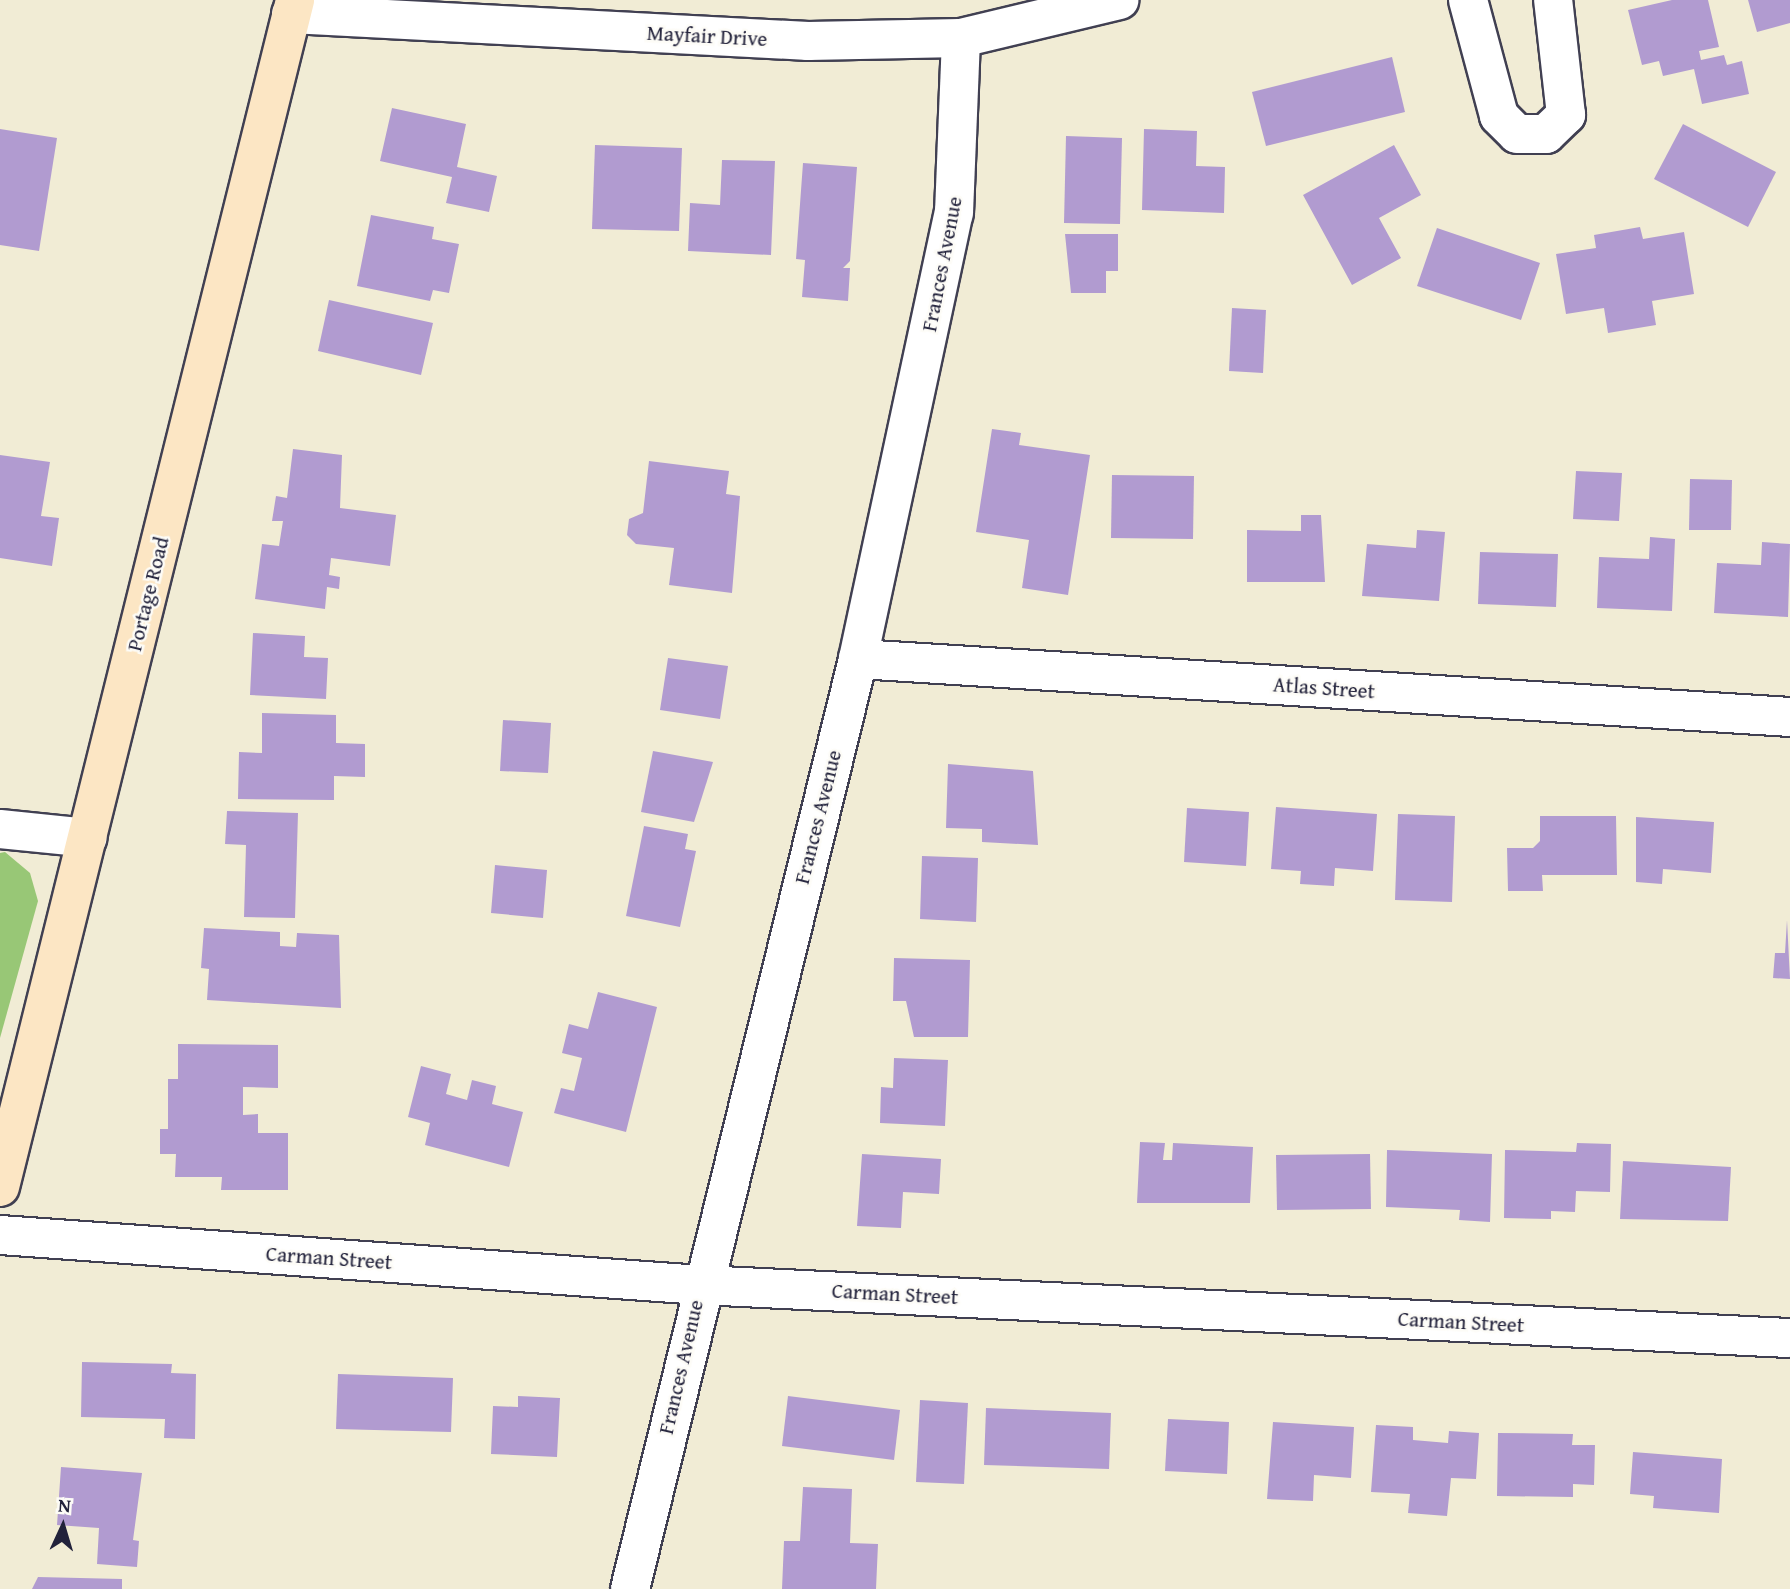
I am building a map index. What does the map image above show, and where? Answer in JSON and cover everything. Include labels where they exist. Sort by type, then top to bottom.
[{"type":"street","points":[[1468,0],[1499,116],[1517,134],[1546,134],[1566,115],[1553,0]]},
{"type":"street","name":"Mayfair Drive","points":[[293,7],[808,41],[961,38],[1094,3]]},
{"type":"street","name":"Portage Road","points":[[0,1187],[293,7]]},
{"type":"street","name":"Frances Avenue","points":[[630,1589],[701,1284],[858,659],[954,213],[961,38]]},
{"type":"street","name":"Atlas Street","points":[[858,659],[1790,717]]},
{"type":"street","points":[[0,829],[88,838]]},
{"type":"street","name":"Carman Street","points":[[0,1235],[701,1284],[1790,1338]]},
{"type":"green space","points":[[5,852],[30,873],[38,901],[0,1038],[0,853]]},
{"type":"building","points":[[1672,0],[1708,0],[1719,47],[1699,51],[1701,60],[1724,55],[1727,65],[1742,61],[1749,94],[1702,104],[1694,69],[1663,76],[1659,61],[1642,65],[1628,10]]},
{"type":"building","points":[[1748,0],[1790,0],[1790,23],[1757,32]]},
{"type":"building","points":[[1392,57],[1405,112],[1266,146],[1252,92]]},
{"type":"building","points":[[392,108],[466,124],[457,167],[497,176],[489,212],[446,203],[452,177],[380,161]]},
{"type":"building","points":[[1683,124],[1776,172],[1748,227],[1654,179]]},
{"type":"building","points":[[0,129],[57,138],[39,251],[0,245]]},
{"type":"building","points":[[1144,129],[1197,131],[1196,166],[1225,167],[1224,213],[1142,210]]},
{"type":"building","points":[[1066,136],[1122,138],[1120,224],[1064,223]]},
{"type":"building","points":[[595,145],[682,148],[679,231],[592,229]]},
{"type":"building","points":[[1394,145],[1421,195],[1379,218],[1401,258],[1352,285],[1303,195]]},
{"type":"building","points":[[722,160],[775,161],[771,255],[688,251],[690,203],[720,205]]},
{"type":"building","points":[[803,163],[857,167],[850,261],[843,268],[850,268],[848,301],[802,297],[805,260],[796,259]]},
{"type":"building","points":[[371,215],[434,227],[432,239],[459,244],[449,293],[433,290],[430,301],[357,286]]},
{"type":"building","points":[[1640,227],[1643,239],[1684,232],[1694,294],[1652,301],[1656,325],[1608,333],[1604,308],[1566,314],[1556,254],[1596,248],[1594,235]]},
{"type":"building","points":[[1437,228],[1540,263],[1521,320],[1417,286]]},
{"type":"building","points":[[1065,234],[1118,234],[1118,271],[1106,271],[1106,293],[1071,293]]},
{"type":"building","points":[[329,300],[433,323],[421,375],[318,351]]},
{"type":"building","points":[[1232,308],[1266,310],[1263,373],[1229,371]]},
{"type":"building","points":[[992,429],[1021,433],[1019,445],[1090,455],[1068,595],[1022,588],[1029,540],[976,532]]},
{"type":"building","points":[[293,449],[342,455],[340,508],[396,515],[390,566],[331,558],[329,575],[340,577],[339,589],[327,587],[325,609],[255,599],[262,544],[279,546],[283,521],[272,521],[276,496],[287,498]]},
{"type":"building","points":[[0,455],[50,462],[41,516],[59,518],[52,566],[0,558]]},
{"type":"building","points":[[649,461],[729,471],[726,494],[740,496],[732,593],[669,585],[674,548],[636,544],[627,535],[629,519],[643,513]]},
{"type":"building","points":[[1576,471],[1622,473],[1619,521],[1573,519]]},
{"type":"building","points":[[1112,475],[1194,476],[1193,539],[1111,538]]},
{"type":"building","points":[[1690,479],[1732,480],[1731,530],[1689,530]]},
{"type":"building","points":[[1301,515],[1321,515],[1325,582],[1247,582],[1247,530],[1301,531]]},
{"type":"building","points":[[1417,530],[1445,532],[1439,601],[1362,596],[1367,544],[1416,548]]},
{"type":"building","points":[[1650,537],[1675,539],[1672,611],[1597,608],[1599,557],[1649,559]]},
{"type":"building","points":[[1762,542],[1790,544],[1788,617],[1714,613],[1717,563],[1761,565]]},
{"type":"building","points":[[1480,552],[1558,554],[1556,607],[1478,604]]},
{"type":"building","points":[[253,633],[305,636],[304,657],[328,658],[326,699],[250,695]]},
{"type":"building","points":[[668,658],[728,666],[720,719],[660,710]]},
{"type":"building","points":[[262,713],[336,715],[336,743],[365,744],[365,777],[334,776],[334,800],[238,799],[239,752],[262,753]]},
{"type":"building","points":[[503,720],[551,723],[548,773],[500,771]]},
{"type":"building","points":[[653,751],[713,762],[694,822],[641,812]]},
{"type":"building","points":[[948,764],[1033,771],[1038,845],[982,842],[982,829],[946,828]]},
{"type":"building","points":[[1276,807],[1377,814],[1373,871],[1335,868],[1334,886],[1300,884],[1301,871],[1271,869]]},
{"type":"building","points":[[1187,808],[1249,812],[1246,866],[1184,862]]},
{"type":"building","points":[[227,811],[298,813],[295,918],[244,917],[246,845],[225,844]]},
{"type":"building","points":[[1398,814],[1455,816],[1452,902],[1395,900]]},
{"type":"building","points":[[1540,816],[1616,816],[1617,875],[1542,875],[1543,891],[1508,891],[1507,848],[1533,848],[1540,841]]},
{"type":"building","points":[[1636,817],[1714,822],[1711,873],[1663,869],[1662,884],[1636,882]]},
{"type":"building","points":[[644,826],[688,834],[685,849],[696,851],[680,927],[626,916]]},
{"type":"building","points":[[922,856],[978,858],[976,922],[920,919]]},
{"type":"building","points":[[495,865],[547,870],[543,918],[491,913]]},
{"type":"building","points":[[1787,920],[1790,979],[1773,978],[1775,953],[1785,953]]},
{"type":"building","points":[[204,928],[280,932],[280,946],[296,947],[297,933],[339,935],[341,1008],[207,1000],[209,969],[201,968]]},
{"type":"building","points":[[894,958],[970,960],[968,1037],[914,1037],[906,1001],[893,1001]]},
{"type":"building","points":[[598,992],[657,1007],[626,1132],[554,1113],[561,1088],[574,1091],[582,1058],[562,1053],[569,1024],[588,1029]]},
{"type":"building","points":[[178,1044],[278,1045],[278,1088],[243,1087],[243,1115],[258,1114],[258,1133],[288,1133],[288,1190],[221,1190],[222,1177],[175,1177],[176,1154],[160,1154],[160,1129],[168,1129],[168,1079],[178,1079]]},
{"type":"building","points":[[894,1058],[948,1060],[945,1126],[880,1123],[881,1087],[893,1088]]},
{"type":"building","points":[[421,1066],[451,1074],[446,1094],[467,1100],[472,1080],[496,1086],[492,1104],[523,1112],[509,1167],[425,1145],[430,1123],[408,1117]]},
{"type":"building","points":[[1140,1142],[1165,1143],[1163,1160],[1172,1160],[1173,1143],[1253,1147],[1250,1203],[1137,1203]]},
{"type":"building","points":[[1577,1143],[1611,1144],[1610,1192],[1576,1191],[1575,1212],[1551,1211],[1551,1219],[1504,1218],[1505,1150],[1576,1152]]},
{"type":"building","points":[[1387,1150],[1492,1154],[1490,1222],[1459,1220],[1460,1210],[1386,1207]]},
{"type":"building","points":[[862,1154],[941,1159],[939,1194],[903,1192],[901,1228],[857,1226]]},
{"type":"building","points":[[1370,1154],[1371,1209],[1277,1210],[1276,1155]]},
{"type":"building","points":[[1623,1161],[1731,1167],[1728,1221],[1620,1219]]},
{"type":"building","points":[[82,1362],[172,1364],[171,1373],[196,1374],[195,1439],[164,1438],[165,1419],[81,1417]]},
{"type":"building","points":[[338,1374],[453,1378],[451,1432],[336,1429]]},
{"type":"building","points":[[518,1396],[560,1398],[557,1457],[491,1454],[493,1406],[518,1407]]},
{"type":"building","points":[[788,1396],[900,1410],[894,1460],[782,1446]]},
{"type":"building","points":[[920,1400],[968,1403],[964,1484],[916,1482]]},
{"type":"building","points":[[986,1408],[1111,1413],[1109,1469],[984,1465]]},
{"type":"building","points":[[1168,1419],[1229,1422],[1227,1474],[1165,1471]]},
{"type":"building","points":[[1273,1422],[1354,1427],[1351,1478],[1314,1475],[1313,1501],[1267,1499]]},
{"type":"building","points":[[1376,1425],[1413,1427],[1413,1440],[1448,1443],[1449,1431],[1479,1433],[1476,1479],[1451,1478],[1447,1516],[1408,1513],[1410,1494],[1371,1492]]},
{"type":"building","points":[[1498,1433],[1573,1434],[1572,1445],[1595,1445],[1594,1485],[1573,1484],[1573,1497],[1497,1496]]},
{"type":"building","points":[[1633,1452],[1722,1459],[1719,1513],[1653,1508],[1654,1496],[1630,1494]]},
{"type":"building","points":[[61,1467],[142,1473],[133,1540],[139,1541],[137,1567],[97,1564],[99,1528],[57,1525]]},
{"type":"building","points":[[803,1487],[852,1489],[850,1543],[878,1544],[876,1589],[782,1589],[784,1541],[800,1541]]},
{"type":"building","points":[[38,1577],[122,1579],[122,1589],[32,1589]]}]
